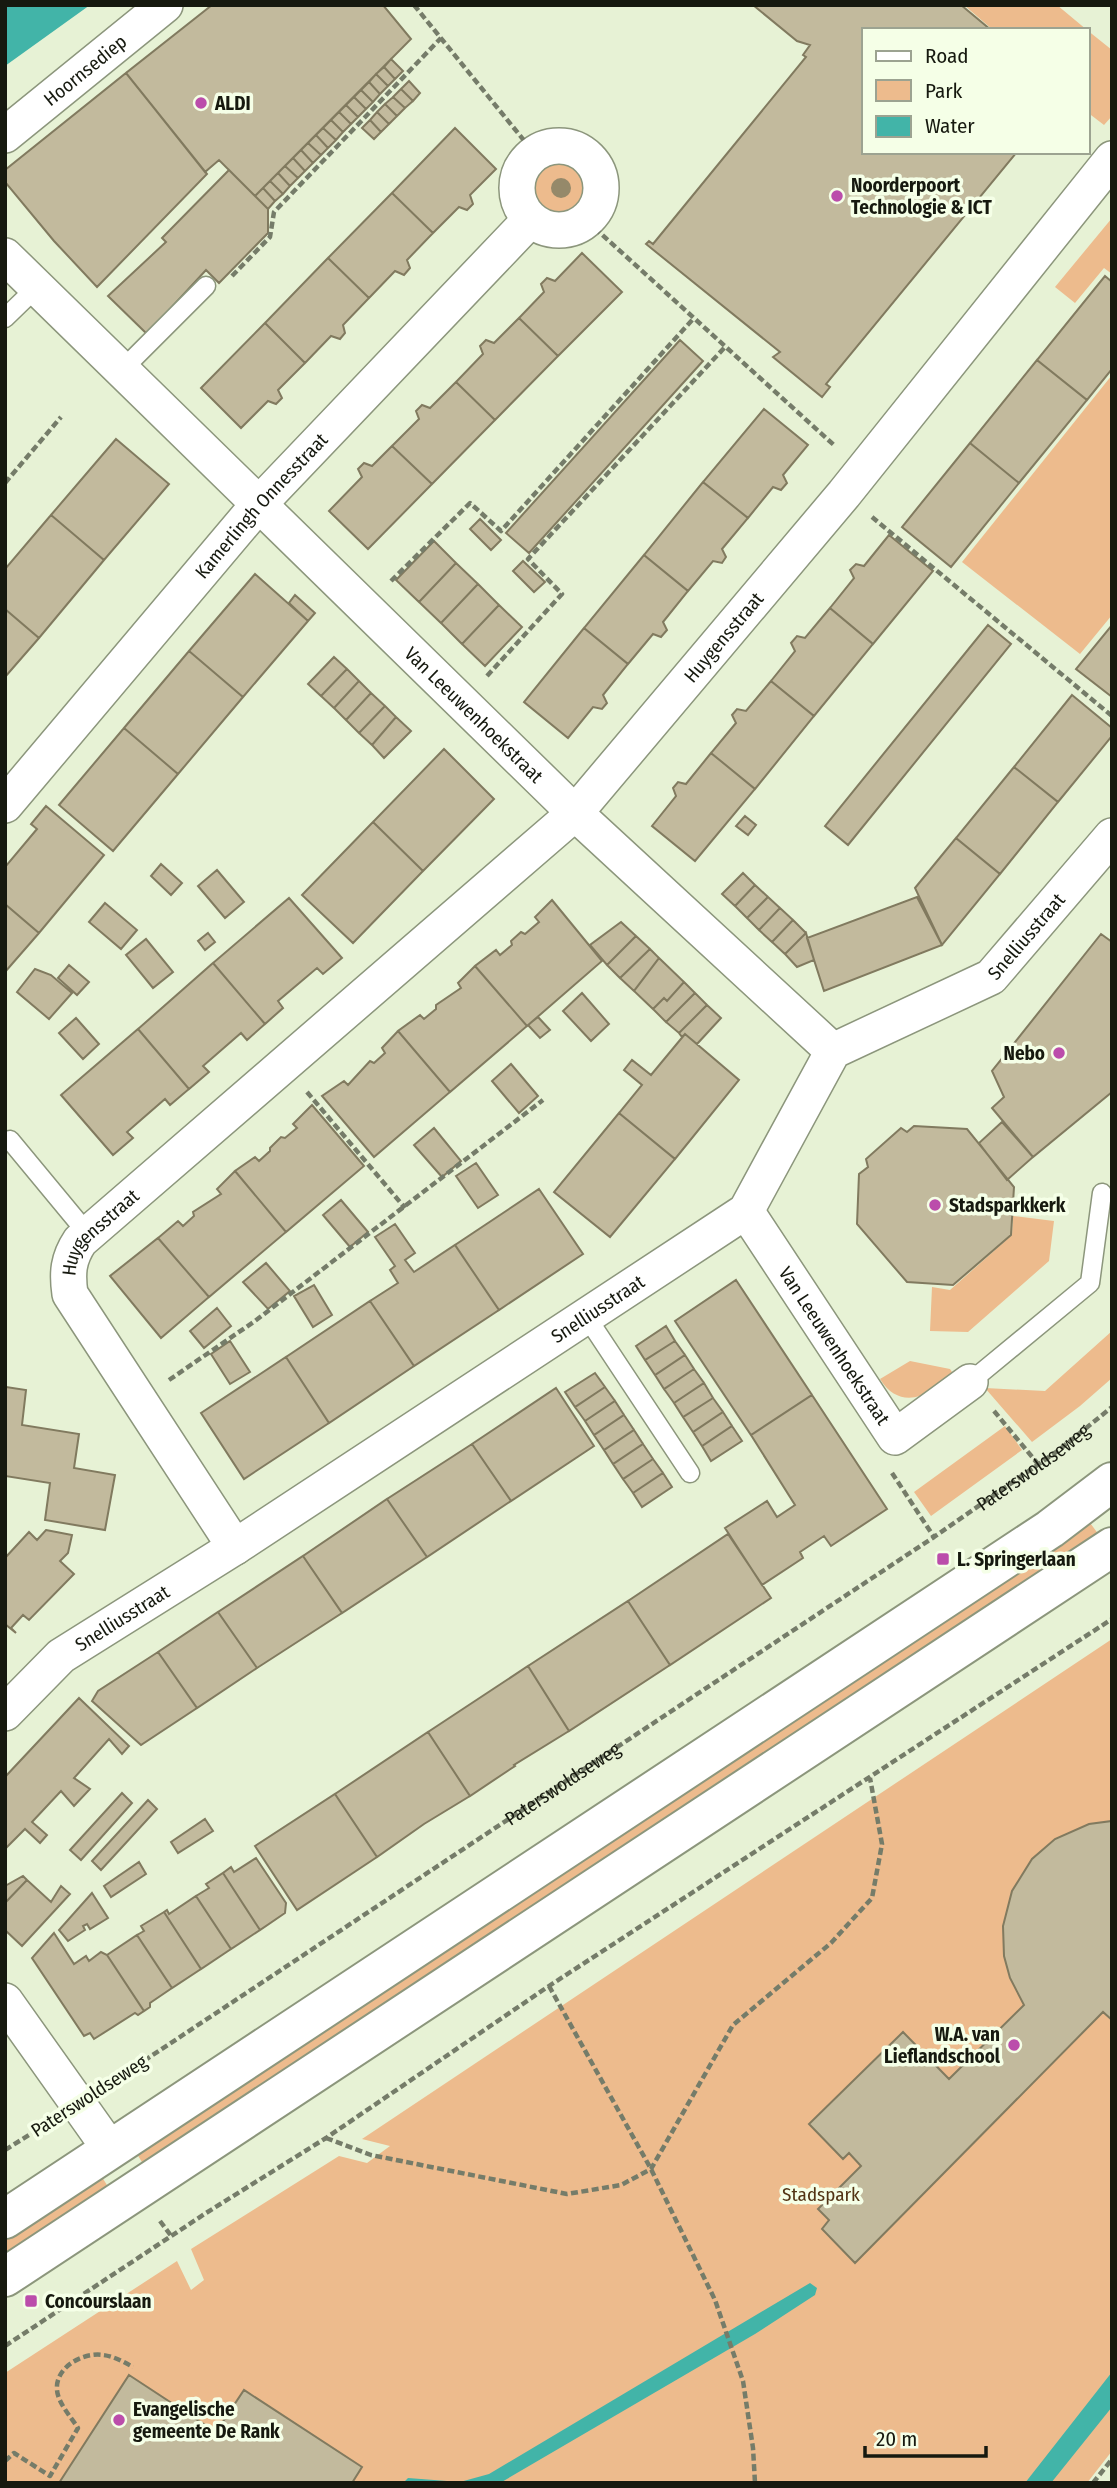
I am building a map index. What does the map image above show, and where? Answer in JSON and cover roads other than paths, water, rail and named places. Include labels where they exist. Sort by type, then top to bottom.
[{"type":"main road","points":[[5,2219],[1050,1529],[1112,1482]]},
{"type":"main road","points":[[5,2277],[1112,1547]]},
{"type":"street","name":"Hoornsediep","points":[[5,135],[165,5]]},
{"type":"street","points":[[548,147],[576,149],[588,157],[602,182],[601,197],[587,221],[573,229],[558,231],[530,220],[521,208],[517,193],[518,178],[524,164],[548,147]]},
{"type":"street","name":"Huygensstraat","points":[[235,1547],[70,1294],[67,1276],[70,1259],[87,1233],[575,813],[853,482],[1112,159]]},
{"type":"street","name":"Kamerlingh Onnesstraat","points":[[5,805],[258,505],[530,220]]},
{"type":"street","name":"Van Leeuwenhoekstraat","points":[[5,256],[575,813],[833,1051]]},
{"type":"street","name":"Snelliusstraat","points":[[5,1713],[61,1656],[235,1547],[746,1211],[833,1051],[991,977],[1112,836]]},
{"type":"street","name":"Van Leeuwenhoekstraat","points":[[746,1211],[895,1437],[970,1382]]},
{"type":"street","points":[[5,2001],[110,2150]]},
{"type":"lane","points":[[121,370],[206,286]]},
{"type":"lane","points":[[5,318],[37,287]]},
{"type":"lane","points":[[10,1140],[87,1233]]},
{"type":"lane","points":[[970,1382],[1090,1283],[1102,1193]]},
{"type":"lane","points":[[586,1316],[690,1473]]},
{"type":"water","points":[[5,5],[90,5],[5,66]]},
{"type":"water","points":[[810,2283],[817,2288],[815,2295],[755,2334],[500,2483],[403,2483],[408,2478],[460,2482],[489,2474]]},
{"type":"water","points":[[1112,2372],[1112,2407],[1051,2483],[1025,2483]]},
{"type":"place","name":"ALDI","points":[[201,103]]},
{"type":"place","name":"Noorderpoort Technologie & ICT","points":[[837,196]]},
{"type":"place","name":"Nebo","points":[[1059,1053]]},
{"type":"place","name":"Stadsparkkerk","points":[[935,1205]]},
{"type":"place","name":"L. Springerlaan","points":[[943,1559]]},
{"type":"place","name":"W.A. van Lieflandschool","points":[[1014,2045]]},
{"type":"place","name":"Concourslaan","points":[[31,2301]]},
{"type":"place","name":"Evangelische gemeente De Rank","points":[[119,2420]]},
{"type":"park label","name":"Stadspark","points":[[821,2194]]}]
